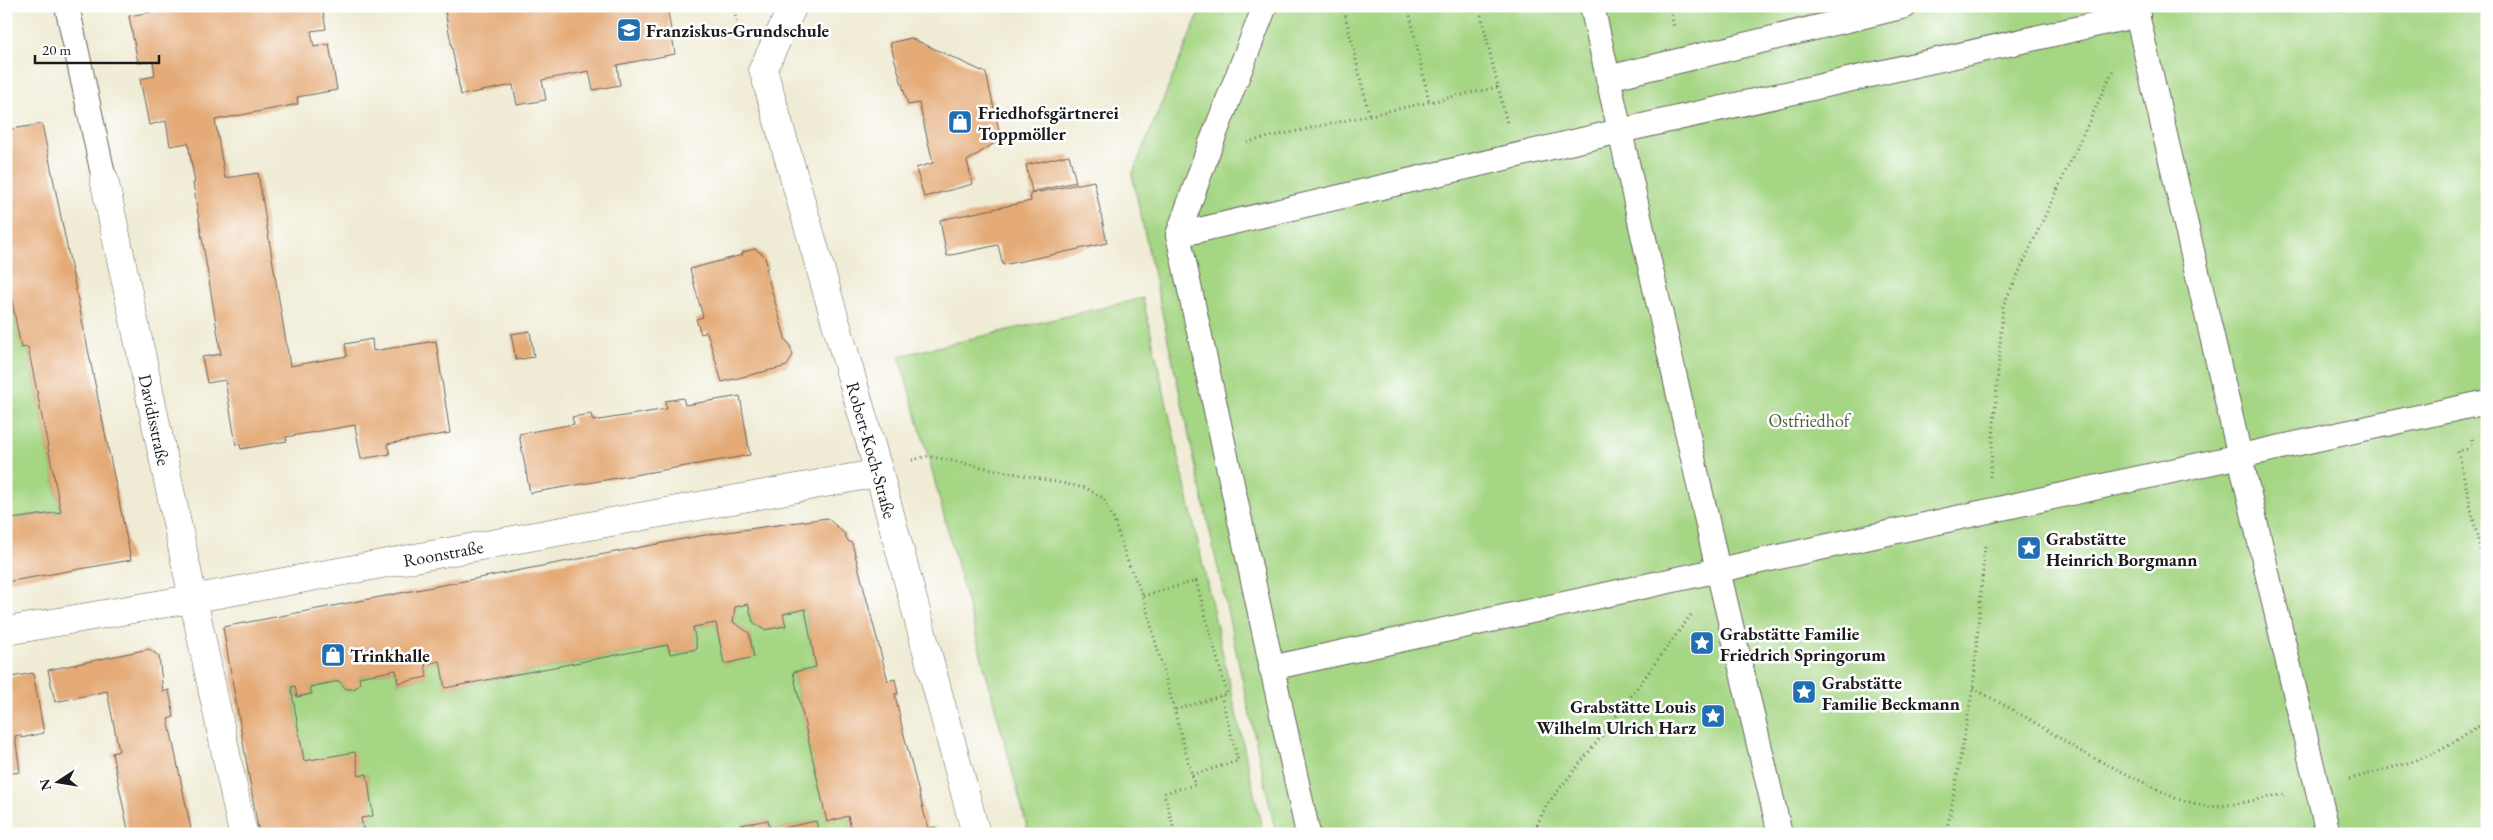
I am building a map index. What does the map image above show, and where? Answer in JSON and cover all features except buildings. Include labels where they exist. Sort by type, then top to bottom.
[{"type":"street","name":"Robert-Koch-Straße","points":[[793,6],[763,69],[879,473],[976,834]]},
{"type":"street","name":"Davidisstraße","points":[[104,179],[191,599],[243,834]]},
{"type":"street","name":"Roonstraße","points":[[6,631],[879,473]]},
{"type":"lane","name":"Davidisstraße","points":[[67,6],[104,179]]},
{"type":"lane","points":[[1265,6],[1208,150],[1178,235],[1308,834]]},
{"type":"lane","points":[[1592,6],[1718,570],[1780,834]]},
{"type":"lane","points":[[1608,78],[1906,6]]},
{"type":"lane","points":[[1178,235],[2136,11],[2238,457],[2328,834]]},
{"type":"lane","points":[[1271,668],[2475,404]]},
{"type":"path","points":[[1343,6],[1369,114]]},
{"type":"path","points":[[1408,6],[1429,101]]},
{"type":"path","points":[[1208,150],[1498,87],[1479,6]]},
{"type":"path","points":[[1945,834],[1973,688],[2003,306],[2136,11]]},
{"type":"path","points":[[2475,404],[2474,448],[2458,451],[2487,580]]},
{"type":"path","points":[[928,456],[1086,488],[1103,498],[1114,520],[1126,560],[1143,596],[1192,775],[1194,785],[1164,794],[1175,834]]},
{"type":"path","points":[[1536,834],[1537,825],[1546,806],[1702,600],[1718,570]]},
{"type":"path","points":[[1143,596],[1196,581],[1227,694],[1174,710]]},
{"type":"path","points":[[1973,688],[2031,720],[2080,752],[2177,799],[2209,807],[2236,804],[2318,787],[2412,763],[2487,723]]},
{"type":"path","points":[[1192,775],[1238,761],[1220,696]]},
{"type":"path","points":[[1519,834],[1537,825]]},
{"type":"green space","name":"Ostfriedhof","points":[[1202,6],[2487,6],[2487,834],[1276,834],[1132,175]]},
{"type":"green space","points":[[6,269],[21,347],[28,347],[61,512],[11,519],[12,523],[6,524]]},
{"type":"green space","points":[[1143,298],[1263,833],[1259,834],[1029,834],[928,456],[899,356]]},
{"type":"green space","points":[[748,604],[753,622],[764,630],[785,626],[783,614],[805,609],[816,667],[793,672],[827,821],[848,816],[852,834],[819,834],[816,821],[770,831],[768,820],[741,825],[742,834],[720,834],[718,827],[678,834],[364,834],[361,818],[373,816],[367,774],[359,776],[304,761],[291,687],[295,686],[297,697],[312,694],[310,687],[339,681],[346,689],[355,689],[359,677],[396,670],[398,683],[426,677],[425,664],[440,661],[445,688],[668,645],[670,654],[696,649],[693,627],[716,623],[725,664],[754,656],[749,633],[733,622],[735,607]]},
{"type":"place","name":"Franziskus-Grundschule","points":[[629,30]]},
{"type":"place","name":"Friedhofsgärtnerei Toppmöller","points":[[960,122]]},
{"type":"place","name":"Grabstätte Heinrich Borgmann","points":[[2029,548]]},
{"type":"place","name":"Grabstätte Familie Friedrich Springorum","points":[[1702,643]]},
{"type":"place","name":"Trinkhalle","points":[[333,655]]},
{"type":"place","name":"Grabstätte Familie Beckmann","points":[[1804,692]]},
{"type":"place","name":"Grabstätte Louis Wilhelm Ulrich Harz","points":[[1713,716]]}]
